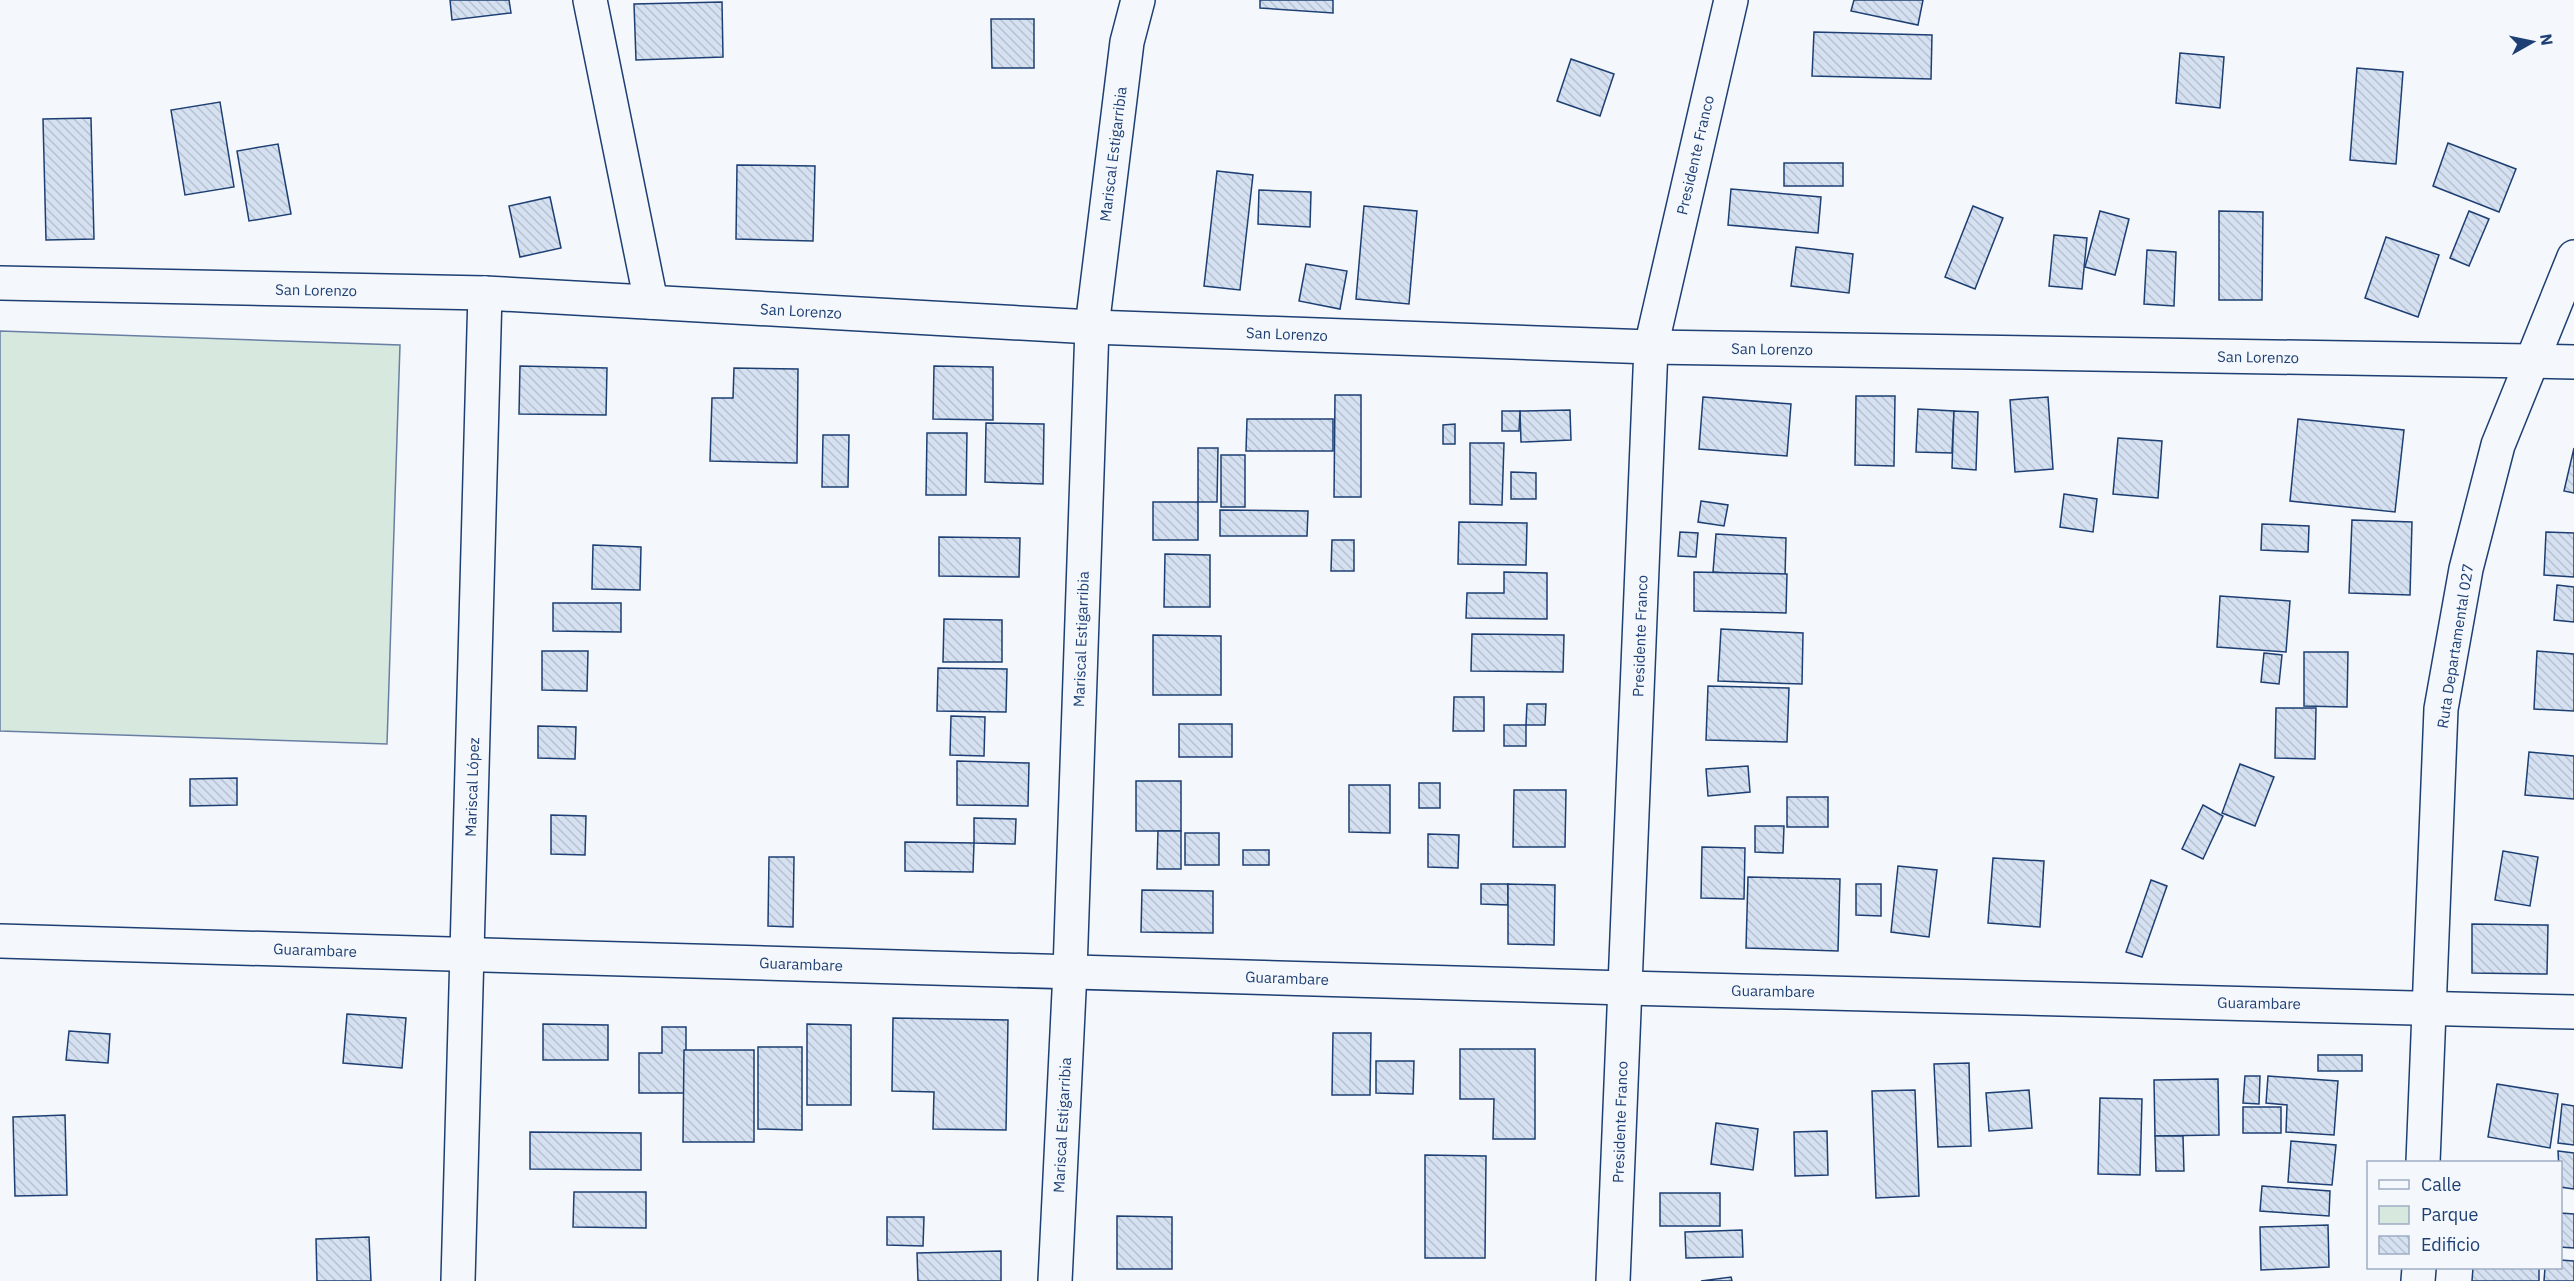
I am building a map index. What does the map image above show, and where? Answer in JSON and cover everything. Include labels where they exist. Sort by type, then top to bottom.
[{"type":"street","points":[[590,0],[651,302]]},
{"type":"street","name":"Mariscal Estigarribia","points":[[1055,1281],[1070,971],[1092,327],[1127,42],[1138,0]]},
{"type":"street","name":"Presidente Franco","points":[[1613,1281],[1651,347],[1731,0]]},
{"type":"street","name":"Ruta Departamental 027","points":[[2423,1161],[2441,709],[2466,568],[2498,445],[2530,361],[2574,257]]},
{"type":"street","name":"San Lorenzo","points":[[0,284],[485,293],[1092,327],[1651,347],[2574,362]]},
{"type":"street","name":"Mariscal López","points":[[458,1281],[485,293]]},
{"type":"street","name":"Guarambare","points":[[0,941],[1626,988],[2574,1012]]},
{"type":"green space","points":[[0,331],[400,345],[387,744],[0,731]]},
{"type":"building","points":[[450,0],[509,0],[511,13],[452,20]]},
{"type":"building","points":[[1260,0],[1333,0],[1333,13],[1260,8]]},
{"type":"building","points":[[1854,0],[1923,0],[1918,25],[1851,11]]},
{"type":"building","points":[[722,2],[723,57],[636,60],[634,4]]},
{"type":"building","points":[[991,19],[1034,19],[1034,68],[992,68]]},
{"type":"building","points":[[1814,32],[1932,35],[1931,79],[1812,76]]},
{"type":"building","points":[[2180,53],[2224,57],[2220,108],[2176,103]]},
{"type":"building","points":[[1571,59],[1614,74],[1600,116],[1557,101]]},
{"type":"building","points":[[2357,68],[2403,72],[2396,164],[2350,160]]},
{"type":"building","points":[[220,102],[234,187],[185,195],[171,110]]},
{"type":"building","points":[[91,118],[94,239],[46,240],[43,119]]},
{"type":"building","points":[[2448,143],[2516,169],[2499,212],[2433,186]]},
{"type":"building","points":[[278,144],[291,214],[249,221],[237,151]]},
{"type":"building","points":[[1784,163],[1843,163],[1843,186],[1784,186]]},
{"type":"building","points":[[737,165],[815,166],[813,241],[736,239]]},
{"type":"building","points":[[1217,171],[1253,175],[1240,290],[1204,286]]},
{"type":"building","points":[[1731,189],[1821,197],[1818,233],[1728,225]]},
{"type":"building","points":[[1259,190],[1311,192],[1310,227],[1258,224]]},
{"type":"building","points":[[550,197],[561,248],[520,257],[509,206]]},
{"type":"building","points":[[1364,206],[1417,211],[1409,304],[1356,299]]},
{"type":"building","points":[[1973,206],[2003,218],[1975,289],[1945,277]]},
{"type":"building","points":[[2100,211],[2129,219],[2115,275],[2085,267]]},
{"type":"building","points":[[2219,211],[2263,212],[2262,300],[2219,300]]},
{"type":"building","points":[[2469,211],[2489,219],[2469,266],[2450,258]]},
{"type":"building","points":[[2054,235],[2087,238],[2082,289],[2049,286]]},
{"type":"building","points":[[2386,237],[2439,255],[2418,317],[2365,298]]},
{"type":"building","points":[[1796,247],[1853,254],[1849,293],[1791,286]]},
{"type":"building","points":[[2147,250],[2176,252],[2174,306],[2144,304]]},
{"type":"building","points":[[1306,264],[1347,271],[1340,309],[1299,301]]},
{"type":"building","points":[[520,366],[607,368],[606,415],[519,414]]},
{"type":"building","points":[[934,366],[993,367],[993,420],[933,419]]},
{"type":"building","points":[[734,368],[798,369],[797,463],[710,461],[712,398],[733,398]]},
{"type":"building","points":[[1335,395],[1361,395],[1361,497],[1334,497]]},
{"type":"building","points":[[1856,396],[1895,396],[1894,466],[1855,465]]},
{"type":"building","points":[[1703,397],[1791,404],[1787,456],[1699,449]]},
{"type":"building","points":[[2048,397],[2053,469],[2015,472],[2010,400]]},
{"type":"building","points":[[1918,409],[1954,411],[1952,453],[1916,452]]},
{"type":"building","points":[[1570,410],[1571,440],[1521,442],[1520,411]]},
{"type":"building","points":[[1502,411],[1520,411],[1519,431],[1502,431]]},
{"type":"building","points":[[1954,411],[1978,412],[1976,470],[1952,468]]},
{"type":"building","points":[[1247,419],[1333,419],[1333,451],[1246,451]]},
{"type":"building","points":[[2298,419],[2404,430],[2395,512],[2290,501]]},
{"type":"building","points":[[986,423],[1044,424],[1043,484],[985,482]]},
{"type":"building","points":[[1455,424],[1455,444],[1443,444],[1443,425]]},
{"type":"building","points":[[927,433],[967,433],[966,495],[926,495]]},
{"type":"building","points":[[823,435],[849,435],[848,487],[822,487]]},
{"type":"building","points":[[2118,438],[2162,441],[2158,498],[2113,494]]},
{"type":"building","points":[[1470,443],[1504,443],[1502,505],[1470,504]]},
{"type":"building","points":[[1198,448],[1218,448],[1217,502],[1198,502]]},
{"type":"building","points":[[2574,448],[2574,493],[2564,491]]},
{"type":"building","points":[[1221,455],[1245,455],[1245,507],[1221,507]]},
{"type":"building","points":[[1511,472],[1536,473],[1536,499],[1511,499]]},
{"type":"building","points":[[2064,494],[2097,499],[2093,532],[2060,527]]},
{"type":"building","points":[[1701,501],[1728,505],[1724,526],[1698,522]]},
{"type":"building","points":[[1153,502],[1198,502],[1198,540],[1153,540]]},
{"type":"building","points":[[1220,510],[1308,511],[1307,536],[1220,536]]},
{"type":"building","points":[[2352,520],[2412,522],[2410,595],[2349,593]]},
{"type":"building","points":[[1459,522],[1527,523],[1526,565],[1458,564]]},
{"type":"building","points":[[2262,524],[2309,526],[2308,552],[2261,550]]},
{"type":"building","points":[[1680,532],[1698,533],[1696,557],[1678,556]]},
{"type":"building","points":[[2546,532],[2574,533],[2574,577],[2544,575]]},
{"type":"building","points":[[1716,534],[1786,538],[1785,577],[1713,572]]},
{"type":"building","points":[[939,537],[1020,538],[1019,577],[939,576]]},
{"type":"building","points":[[1332,540],[1354,540],[1354,571],[1331,571]]},
{"type":"building","points":[[593,545],[641,547],[640,590],[592,589]]},
{"type":"building","points":[[1165,554],[1210,555],[1210,607],[1164,607]]},
{"type":"building","points":[[1504,572],[1547,573],[1547,619],[1466,618],[1467,593],[1504,593]]},
{"type":"building","points":[[1694,572],[1787,574],[1786,613],[1694,611]]},
{"type":"building","points":[[2557,585],[2574,587],[2574,622],[2554,620]]},
{"type":"building","points":[[2220,596],[2290,601],[2286,652],[2217,647]]},
{"type":"building","points":[[553,603],[621,603],[621,632],[553,631]]},
{"type":"building","points":[[944,619],[1002,620],[1002,662],[943,662]]},
{"type":"building","points":[[1721,629],[1803,633],[1802,684],[1718,681]]},
{"type":"building","points":[[1472,634],[1564,635],[1563,672],[1471,671]]},
{"type":"building","points":[[1153,635],[1221,636],[1221,695],[1153,695]]},
{"type":"building","points":[[542,651],[588,651],[587,691],[542,690]]},
{"type":"building","points":[[2537,651],[2574,654],[2574,711],[2534,709]]},
{"type":"building","points":[[2304,652],[2348,652],[2347,707],[2304,706]]},
{"type":"building","points":[[2264,653],[2282,655],[2279,684],[2261,682]]},
{"type":"building","points":[[938,668],[1007,669],[1006,712],[937,711]]},
{"type":"building","points":[[1708,686],[1789,688],[1787,742],[1706,740]]},
{"type":"building","points":[[1454,697],[1484,697],[1484,731],[1453,731]]},
{"type":"building","points":[[1527,704],[1546,704],[1545,725],[1526,725]]},
{"type":"building","points":[[2276,708],[2316,708],[2315,759],[2275,758]]},
{"type":"building","points":[[951,716],[985,717],[984,756],[950,755]]},
{"type":"building","points":[[1179,724],[1232,724],[1232,757],[1179,757]]},
{"type":"building","points":[[1504,725],[1526,725],[1526,746],[1504,746]]},
{"type":"building","points":[[538,726],[576,727],[575,759],[538,758]]},
{"type":"building","points":[[2529,752],[2574,756],[2574,799],[2525,795]]},
{"type":"building","points":[[957,761],[1029,763],[1028,806],[957,805]]},
{"type":"building","points":[[2240,764],[2274,777],[2255,826],[2222,813]]},
{"type":"building","points":[[1748,766],[1750,792],[1708,796],[1706,769]]},
{"type":"building","points":[[237,778],[237,805],[190,806],[190,779]]},
{"type":"building","points":[[1136,781],[1181,781],[1181,831],[1136,831]]},
{"type":"building","points":[[1419,783],[1440,783],[1440,808],[1419,808]]},
{"type":"building","points":[[1349,785],[1390,785],[1390,833],[1349,832]]},
{"type":"building","points":[[1514,790],[1566,790],[1565,847],[1513,847]]},
{"type":"building","points":[[1787,797],[1828,797],[1828,827],[1787,827]]},
{"type":"building","points":[[2203,805],[2223,816],[2203,859],[2182,849]]},
{"type":"building","points":[[551,815],[586,816],[585,855],[551,854]]},
{"type":"building","points":[[974,818],[1016,819],[1015,844],[974,843]]},
{"type":"building","points":[[1755,826],[1784,826],[1783,853],[1755,852]]},
{"type":"building","points":[[1158,831],[1181,831],[1181,869],[1157,869]]},
{"type":"building","points":[[1185,833],[1219,833],[1219,865],[1185,865]]},
{"type":"building","points":[[1428,834],[1459,835],[1458,868],[1428,867]]},
{"type":"building","points":[[905,842],[974,843],[973,872],[905,871]]},
{"type":"building","points":[[1702,847],[1745,848],[1744,899],[1701,898]]},
{"type":"building","points":[[1243,850],[1269,850],[1269,865],[1243,865]]},
{"type":"building","points":[[2503,851],[2538,857],[2530,906],[2495,900]]},
{"type":"building","points":[[769,857],[794,857],[793,927],[768,926]]},
{"type":"building","points":[[1993,858],[2044,861],[2040,927],[1988,923]]},
{"type":"building","points":[[1898,866],[1937,870],[1929,937],[1891,932]]},
{"type":"building","points":[[1748,877],[1840,879],[1838,951],[1746,948]]},
{"type":"building","points":[[2151,880],[2167,886],[2142,957],[2126,952]]},
{"type":"building","points":[[1481,884],[1508,884],[1508,905],[1481,904]]},
{"type":"building","points":[[1508,884],[1555,885],[1554,945],[1508,944]]},
{"type":"building","points":[[1856,884],[1881,884],[1881,916],[1856,915]]},
{"type":"building","points":[[1142,890],[1213,891],[1213,933],[1141,932]]},
{"type":"building","points":[[2472,924],[2548,925],[2547,974],[2472,973]]},
{"type":"building","points":[[347,1014],[406,1018],[402,1068],[343,1063]]},
{"type":"building","points":[[893,1018],[1008,1020],[1006,1130],[933,1129],[934,1092],[892,1091]]},
{"type":"building","points":[[543,1024],[608,1025],[608,1060],[543,1060]]},
{"type":"building","points":[[807,1024],[851,1025],[851,1105],[807,1105]]},
{"type":"building","points":[[662,1027],[686,1027],[686,1093],[639,1093],[639,1053],[662,1053]]},
{"type":"building","points":[[69,1031],[110,1034],[108,1063],[66,1060]]},
{"type":"building","points":[[1333,1033],[1371,1033],[1370,1095],[1332,1095]]},
{"type":"building","points":[[758,1047],[802,1047],[802,1130],[758,1129]]},
{"type":"building","points":[[1460,1049],[1535,1049],[1535,1139],[1493,1139],[1494,1099],[1460,1099]]},
{"type":"building","points":[[684,1050],[754,1050],[754,1142],[683,1142]]},
{"type":"building","points":[[2318,1055],[2362,1055],[2362,1071],[2318,1071]]},
{"type":"building","points":[[1376,1061],[1414,1061],[1413,1094],[1376,1093]]},
{"type":"building","points":[[1969,1063],[1971,1146],[1938,1147],[1934,1064]]},
{"type":"building","points":[[2245,1076],[2260,1076],[2259,1104],[2243,1103]]},
{"type":"building","points":[[2268,1076],[2338,1081],[2334,1135],[2286,1132],[2287,1105],[2266,1103]]},
{"type":"building","points":[[2218,1079],[2219,1135],[2155,1136],[2154,1080]]},
{"type":"building","points":[[2497,1084],[2558,1094],[2550,1148],[2488,1137]]},
{"type":"building","points":[[1915,1090],[1919,1196],[1876,1198],[1872,1091]]},
{"type":"building","points":[[2029,1090],[2032,1128],[1989,1131],[1986,1093]]},
{"type":"building","points":[[2100,1098],[2142,1099],[2140,1175],[2098,1174]]},
{"type":"building","points":[[2562,1104],[2574,1106],[2574,1145],[2558,1143]]},
{"type":"building","points":[[2243,1107],[2281,1107],[2281,1133],[2243,1133]]},
{"type":"building","points":[[65,1115],[67,1195],[15,1196],[13,1117]]},
{"type":"building","points":[[1716,1123],[1758,1129],[1753,1170],[1711,1164]]},
{"type":"building","points":[[1827,1131],[1828,1175],[1795,1176],[1794,1132]]},
{"type":"building","points":[[530,1132],[641,1133],[641,1170],[530,1169]]},
{"type":"building","points":[[2155,1136],[2183,1136],[2184,1171],[2156,1171]]},
{"type":"building","points":[[2291,1141],[2336,1145],[2332,1185],[2288,1182]]},
{"type":"building","points":[[2558,1151],[2574,1153],[2574,1189],[2562,1187],[2562,1161],[2559,1161]]},
{"type":"building","points":[[1425,1155],[1486,1156],[1485,1258],[1425,1258]]},
{"type":"building","points":[[2262,1186],[2330,1191],[2329,1216],[2260,1211]]},
{"type":"building","points":[[574,1192],[646,1192],[646,1228],[573,1227]]},
{"type":"building","points":[[1660,1193],[1720,1193],[1720,1226],[1660,1226]]},
{"type":"building","points":[[2562,1213],[2574,1214],[2574,1248],[2562,1247]]},
{"type":"building","points":[[1117,1216],[1172,1217],[1172,1269],[1117,1269]]},
{"type":"building","points":[[887,1217],[924,1217],[923,1246],[887,1245]]},
{"type":"building","points":[[2328,1225],[2329,1267],[2261,1270],[2260,1227]]},
{"type":"building","points":[[1742,1230],[1743,1257],[1686,1258],[1685,1232]]},
{"type":"building","points":[[369,1237],[371,1281],[317,1281],[316,1239]]},
{"type":"building","points":[[1001,1251],[1001,1281],[918,1281],[917,1253]]},
{"type":"building","points":[[2562,1260],[2574,1261],[2574,1281],[2544,1281],[2545,1269],[2562,1269]]},
{"type":"building","points":[[2473,1269],[2539,1269],[2539,1281],[2472,1281]]},
{"type":"building","points":[[1731,1277],[1732,1281],[1701,1281]]}]
